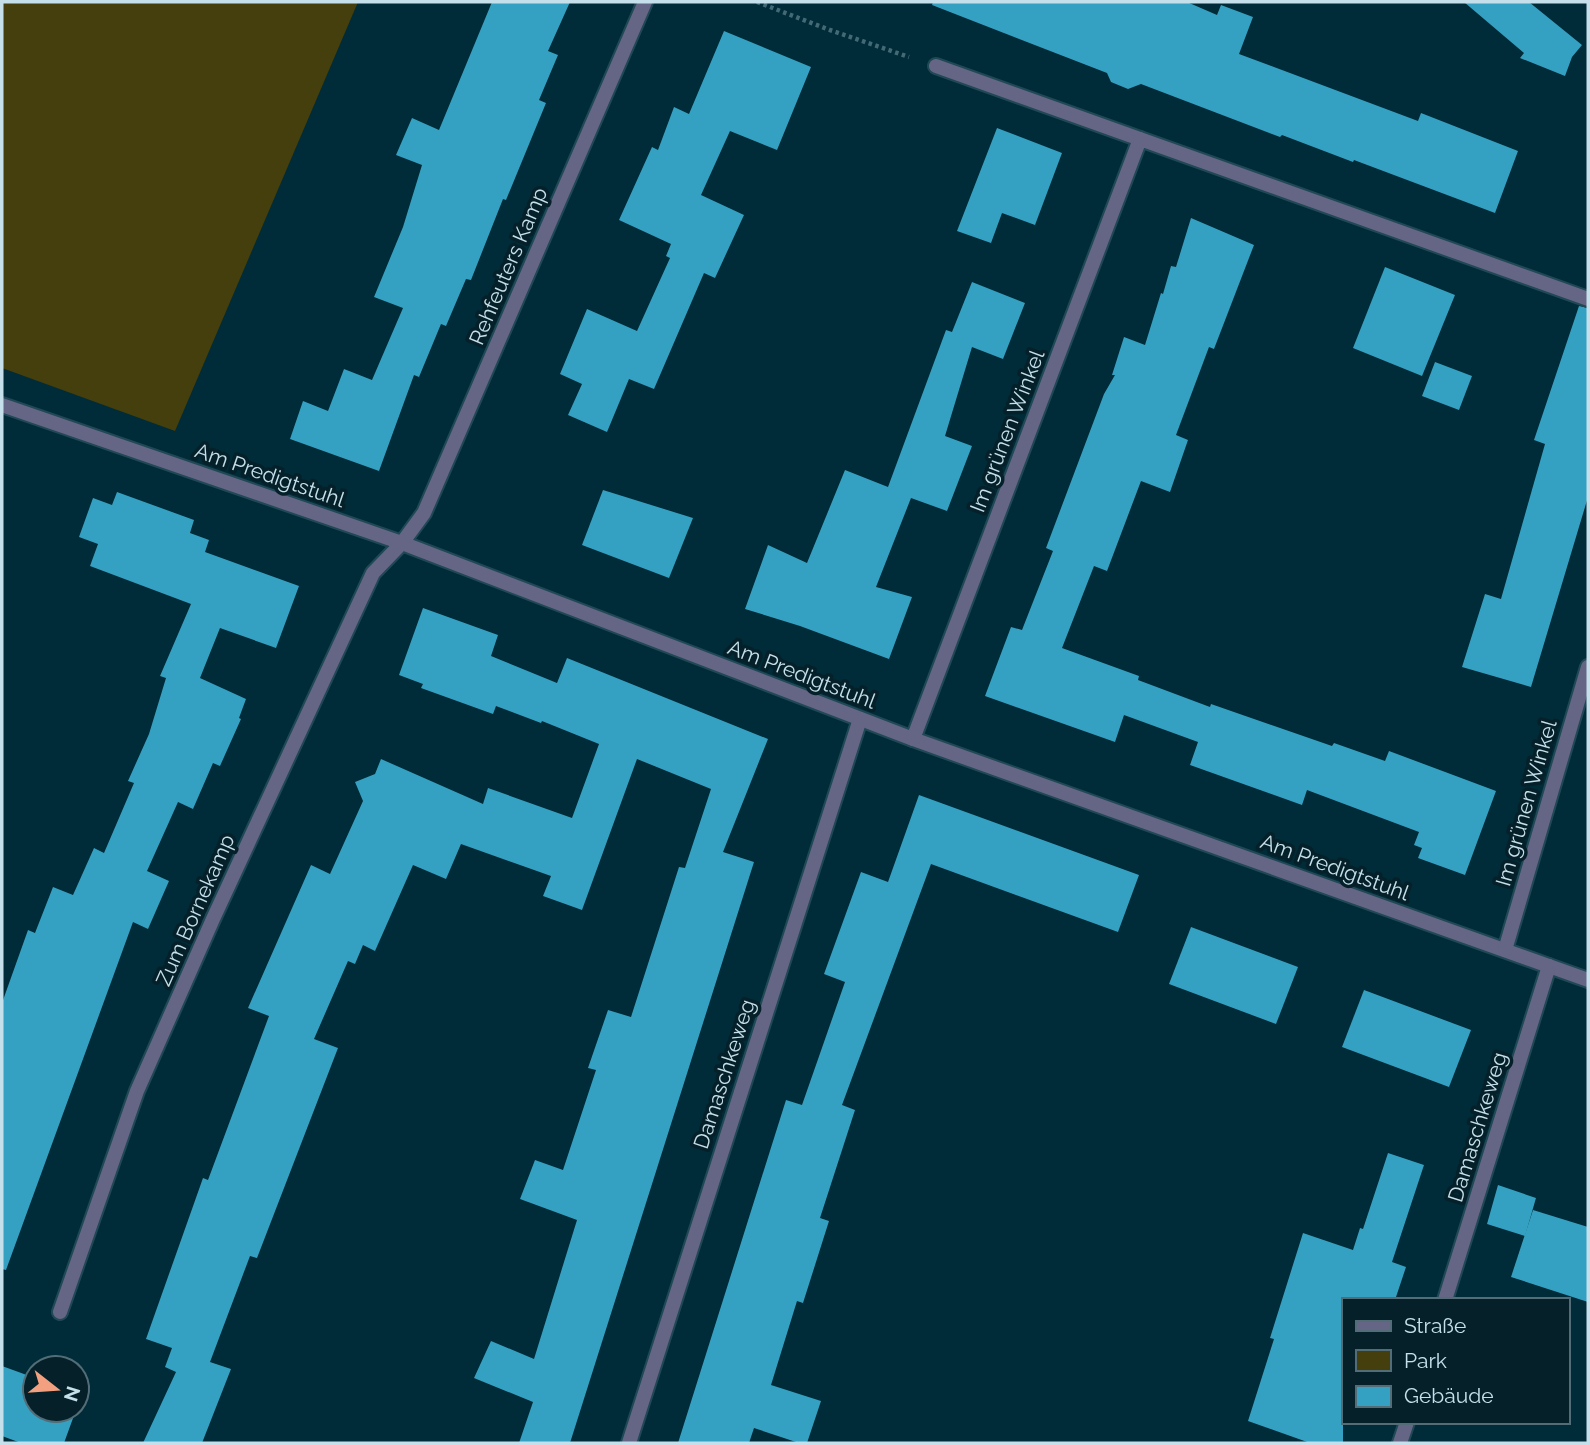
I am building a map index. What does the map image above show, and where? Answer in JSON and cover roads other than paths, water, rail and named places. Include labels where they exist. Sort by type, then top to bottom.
[{"type":"street","name":"Rehfeuters Kamp","points":[[402,543],[424,513],[645,2]]},
{"type":"street","points":[[936,66],[1588,299]]},
{"type":"street","name":"Im grünen Winkel","points":[[913,739],[1140,139]]},
{"type":"street","name":"Am Predigtstuhl","points":[[2,404],[402,543],[913,739],[1588,980]]},
{"type":"street","name":"Zum Bornekamp","points":[[60,1312],[136,1091],[373,573],[402,543]]},
{"type":"street","name":"Im grünen Winkel","points":[[1504,950],[1588,667]]},
{"type":"street","name":"Damaschkeweg","points":[[629,1443],[860,719]]},
{"type":"street","name":"Damaschkeweg","points":[[1446,1298],[1549,966]]},
{"type":"street","points":[[1400,1443],[1406,1424]]}]
